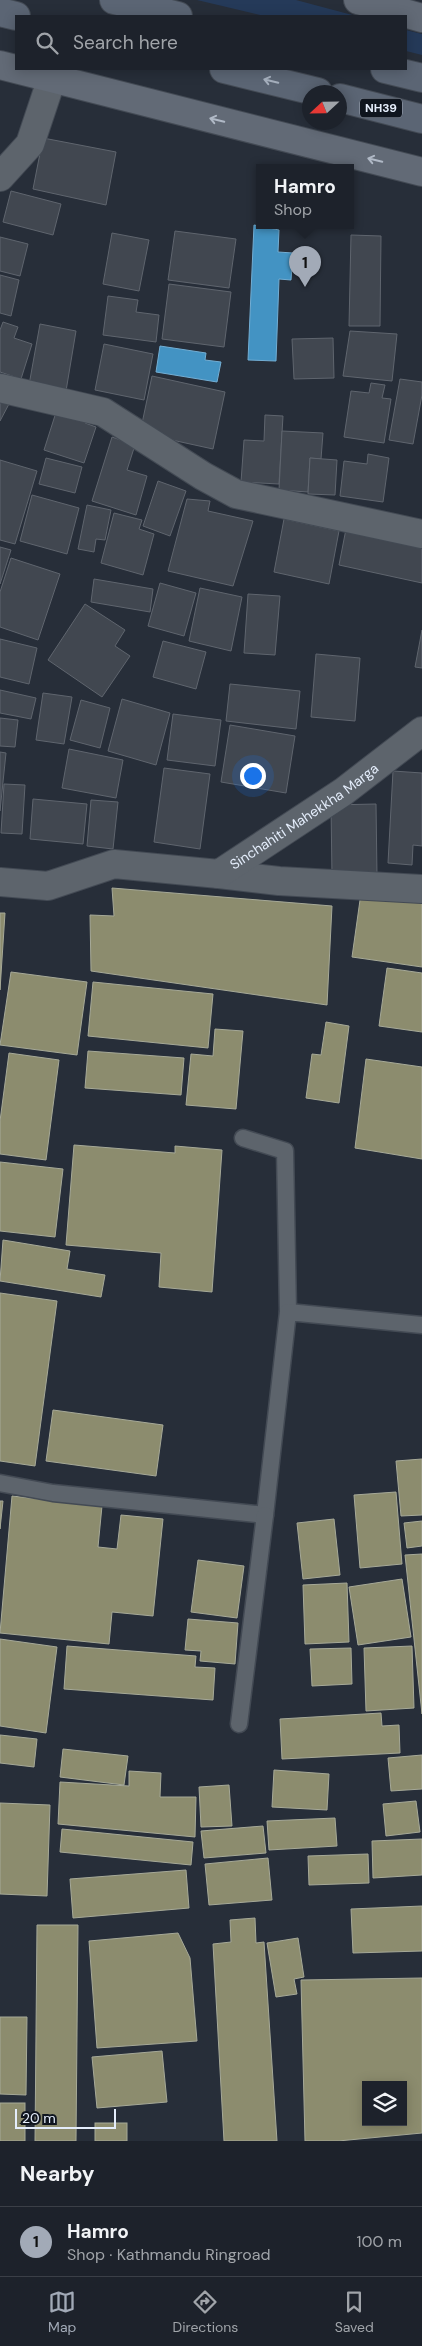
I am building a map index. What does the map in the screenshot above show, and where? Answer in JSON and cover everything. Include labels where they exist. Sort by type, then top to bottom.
[{"type":"highway","points":[[114,0],[174,15]]},
{"type":"highway","points":[[0,12],[15,16]]},
{"type":"highway","points":[[228,70],[302,88]]},
{"type":"highway","points":[[389,70],[422,78]]},
{"type":"highway","name":"NH39","points":[[347,100],[422,119]]},
{"type":"main road","points":[[358,0],[422,18]]},
{"type":"main road","points":[[0,66],[15,69]]},
{"type":"main road","points":[[17,70],[422,172]]},
{"type":"street","points":[[0,176],[30,144],[52,78]]},
{"type":"street","points":[[0,388],[103,412],[203,476],[236,494],[422,534]]},
{"type":"street","name":"Sinchahiti Mahekkha Marga","points":[[0,882],[48,886],[114,864],[219,874],[343,792],[422,731]]},
{"type":"street","points":[[219,874],[279,881],[422,889]]},
{"type":"lane","points":[[239,1724],[288,1312],[285,1151],[243,1138]]},
{"type":"lane","points":[[288,1312],[422,1325]]},
{"type":"lane","points":[[0,1483],[54,1493],[265,1515]]},
{"type":"shaded area","points":[[197,0],[296,0],[352,15],[260,15]]},
{"type":"shaded area","points":[[407,30],[422,34],[422,55],[407,51]]},
{"type":"building: Schools","points":[[254,225],[256,225],[256,229],[279,230],[278,252],[293,253],[291,280],[279,279],[276,361],[248,360]]},
{"type":"building: Schools","points":[[160,346],[206,353],[205,360],[221,362],[217,382],[156,372]]},
{"type":"building: Industry","points":[[112,888],[332,906],[327,1005],[91,971],[90,915],[114,916]]},
{"type":"building: Industry","points":[[361,893],[422,901],[422,967],[352,957]]},
{"type":"building: Industry","points":[[0,913],[5,913],[0,990]]},
{"type":"building: Industry","points":[[387,968],[422,973],[422,1032],[379,1026]]},
{"type":"building: Industry","points":[[11,972],[87,982],[77,1055],[0,1045]]},
{"type":"building: Industry","points":[[93,982],[213,994],[208,1048],[88,1036]]},
{"type":"building: Industry","points":[[326,1022],[349,1026],[339,1103],[306,1098],[312,1054],[321,1055]]},
{"type":"building: Industry","points":[[215,1029],[243,1031],[236,1109],[186,1105],[191,1054],[213,1056]]},
{"type":"building: Industry","points":[[88,1051],[184,1058],[181,1095],[85,1088]]},
{"type":"building: Industry","points":[[9,1053],[59,1060],[46,1160],[0,1154],[0,1121]]},
{"type":"building: Industry","points":[[366,1059],[422,1067],[422,1159],[355,1148]]},
{"type":"building: Industry","points":[[74,1145],[175,1153],[175,1146],[222,1150],[212,1292],[159,1287],[161,1253],[66,1245]]},
{"type":"building: Industry","points":[[0,1162],[63,1169],[55,1237],[0,1231]]},
{"type":"building: Industry","points":[[3,1240],[70,1251],[67,1269],[105,1275],[101,1297],[0,1281]]},
{"type":"building: Industry","points":[[0,1293],[57,1301],[35,1466],[0,1461]]},
{"type":"building: Industry","points":[[53,1410],[163,1425],[156,1476],[46,1461]]},
{"type":"building: Industry","points":[[422,1459],[422,1515],[401,1516],[396,1461]]},
{"type":"building: Industry","points":[[396,1492],[402,1564],[360,1568],[354,1495]]},
{"type":"building: Industry","points":[[12,1496],[102,1506],[98,1547],[117,1549],[121,1515],[163,1519],[153,1616],[112,1612],[109,1644],[0,1633]]},
{"type":"building: Industry","points":[[0,1501],[3,1501],[0,1529]]},
{"type":"building: Industry","points":[[334,1519],[340,1575],[303,1579],[297,1523]]},
{"type":"building: Industry","points":[[422,1521],[422,1546],[407,1548],[404,1523]]},
{"type":"building: Industry","points":[[422,1554],[422,1714],[405,1555]]},
{"type":"building: Industry","points":[[198,1560],[244,1566],[237,1618],[191,1612]]},
{"type":"building: Industry","points":[[402,1579],[411,1637],[358,1645],[349,1587]]},
{"type":"building: Industry","points":[[347,1583],[349,1642],[305,1644],[303,1585]]},
{"type":"building: Industry","points":[[188,1619],[238,1623],[235,1664],[200,1661],[201,1651],[185,1650]]},
{"type":"building: Industry","points":[[0,1639],[57,1647],[46,1733],[0,1726]]},
{"type":"building: Industry","points":[[67,1646],[196,1656],[195,1667],[215,1668],[213,1700],[64,1689]]},
{"type":"building: Industry","points":[[412,1646],[414,1708],[366,1711],[364,1648]]},
{"type":"building: Industry","points":[[351,1648],[352,1684],[312,1686],[310,1649]]},
{"type":"building: Industry","points":[[381,1713],[382,1726],[399,1725],[400,1753],[282,1759],[280,1719]]},
{"type":"building: Industry","points":[[0,1735],[37,1739],[34,1767],[0,1763]]},
{"type":"building: Industry","points":[[63,1749],[128,1756],[124,1785],[60,1777]]},
{"type":"building: Industry","points":[[422,1755],[422,1789],[391,1791],[388,1758]]},
{"type":"building: Industry","points":[[274,1770],[329,1774],[327,1810],[272,1807]]},
{"type":"building: Industry","points":[[129,1771],[161,1773],[160,1797],[196,1797],[195,1837],[58,1824],[60,1782],[129,1786]]},
{"type":"building: Industry","points":[[229,1785],[232,1826],[201,1827],[199,1787]]},
{"type":"building: Industry","points":[[416,1801],[420,1832],[386,1836],[383,1804]]},
{"type":"building: Industry","points":[[0,1803],[50,1805],[47,1896],[0,1894]]},
{"type":"building: Industry","points":[[335,1818],[337,1846],[269,1850],[267,1821]]},
{"type":"building: Industry","points":[[263,1826],[266,1853],[204,1858],[201,1831]]},
{"type":"building: Industry","points":[[62,1829],[193,1842],[191,1865],[60,1852]]},
{"type":"building: Industry","points":[[422,1839],[422,1875],[373,1878],[372,1841]]},
{"type":"building: Industry","points":[[368,1854],[369,1883],[309,1885],[308,1856]]},
{"type":"building: Industry","points":[[268,1858],[272,1900],[209,1905],[205,1864]]},
{"type":"building: Industry","points":[[186,1870],[189,1908],[73,1918],[70,1879]]},
{"type":"building: Industry","points":[[422,1906],[422,1951],[353,1953],[351,1909]]},
{"type":"building: Industry","points":[[255,1918],[256,1943],[264,1942],[277,2141],[224,2141],[213,1944],[231,1942],[230,1920]]},
{"type":"building: Industry","points":[[37,1925],[78,1925],[76,2141],[35,2141]]},
{"type":"building: Industry","points":[[178,1933],[190,1958],[197,2041],[97,2048],[89,1941]]},
{"type":"building: Industry","points":[[298,1938],[304,1977],[294,1979],[297,1994],[276,1997],[267,1943]]},
{"type":"building: Industry","points":[[422,1978],[422,2133],[338,2141],[305,2141],[301,1980]]},
{"type":"building: Industry","points":[[0,2017],[27,2017],[26,2095],[0,2094]]},
{"type":"building: Industry","points":[[162,2051],[167,2102],[97,2108],[92,2057]]},
{"type":"building: Industry","points":[[0,2103],[25,2103],[25,2141],[0,2141]]},
{"type":"building: Industry","points":[[95,2123],[127,2123],[127,2141],[95,2141]]},
{"type":"building: Other","points":[[43,138],[116,152],[106,205],[33,189]]},
{"type":"building: Other","points":[[11,191],[61,204],[53,235],[3,222]]},
{"type":"building: Other","points":[[175,231],[236,239],[229,288],[168,280]]},
{"type":"building: Other","points":[[112,233],[149,240],[139,291],[103,284]]},
{"type":"building: Other","points":[[351,235],[381,236],[380,326],[349,326]]},
{"type":"building: Other","points":[[0,237],[28,244],[20,276],[0,271]]},
{"type":"building: Other","points":[[0,275],[19,280],[11,316],[0,313]]},
{"type":"building: Other","points":[[169,284],[231,292],[224,347],[162,339]]},
{"type":"building: Other","points":[[108,296],[138,300],[136,312],[159,315],[156,342],[103,335]]},
{"type":"building: Other","points":[[3,322],[18,327],[14,338],[32,344],[21,379],[0,372],[0,330]]},
{"type":"building: Other","points":[[40,324],[76,331],[66,391],[29,385]]},
{"type":"building: Other","points":[[350,331],[397,334],[392,381],[343,376]]},
{"type":"building: Other","points":[[333,338],[334,378],[294,379],[292,339]]},
{"type":"building: Other","points":[[104,344],[153,354],[144,400],[95,390]]},
{"type":"building: Other","points":[[152,376],[225,392],[213,449],[140,433]]},
{"type":"building: Other","points":[[400,379],[422,382],[422,395],[413,444],[389,440]]},
{"type":"building: Other","points":[[371,383],[385,385],[382,398],[391,399],[384,443],[344,437],[351,391],[369,393]]},
{"type":"building: Other","points":[[0,399],[9,404],[0,421]]},
{"type":"building: Other","points":[[58,406],[87,416],[85,423],[96,427],[84,463],[44,450]]},
{"type":"building: Other","points":[[265,415],[283,416],[279,484],[241,482],[244,440],[264,441]]},
{"type":"building: Other","points":[[282,431],[323,433],[321,459],[310,458],[308,492],[279,490]]},
{"type":"building: Other","points":[[112,437],[135,445],[127,470],[147,476],[136,515],[92,501]]},
{"type":"building: Other","points":[[368,454],[389,458],[383,502],[340,496],[344,461],[367,464]]},
{"type":"building: Other","points":[[46,458],[82,467],[75,493],[39,484]]},
{"type":"building: Other","points":[[310,458],[337,460],[335,495],[308,494]]},
{"type":"building: Other","points":[[0,460],[37,471],[15,544],[0,540]]},
{"type":"building: Other","points":[[158,481],[186,491],[170,536],[143,526]]},
{"type":"building: Other","points":[[32,495],[79,508],[67,554],[20,541]]},
{"type":"building: Other","points":[[187,499],[210,501],[208,511],[253,521],[233,586],[168,571]]},
{"type":"building: Other","points":[[87,505],[111,510],[105,540],[96,539],[94,552],[78,549]]},
{"type":"building: Other","points":[[114,513],[142,520],[139,529],[154,534],[143,575],[101,563]]},
{"type":"building: Other","points":[[284,519],[339,531],[329,584],[274,572]]},
{"type":"building: Other","points":[[346,529],[422,545],[422,583],[339,565]]},
{"type":"building: Other","points":[[0,547],[11,550],[0,584]]},
{"type":"building: Other","points":[[11,558],[60,574],[38,640],[0,627],[0,592]]},
{"type":"building: Other","points":[[94,579],[153,589],[150,612],[91,602]]},
{"type":"building: Other","points":[[160,583],[196,593],[184,636],[148,626]]},
{"type":"building: Other","points":[[200,588],[242,597],[231,651],[189,641]]},
{"type":"building: Other","points":[[248,594],[280,596],[275,655],[244,653]]},
{"type":"building: Other","points":[[85,604],[125,630],[115,646],[130,656],[102,697],[48,660]]},
{"type":"building: Other","points":[[422,630],[422,668],[415,667]]},
{"type":"building: Other","points":[[0,639],[37,648],[29,684],[0,677]]},
{"type":"building: Other","points":[[163,641],[206,652],[196,689],[153,677]]},
{"type":"building: Other","points":[[316,654],[360,658],[355,721],[311,717]]},
{"type":"building: Other","points":[[230,684],[300,691],[296,729],[226,721]]},
{"type":"building: Other","points":[[0,690],[36,698],[31,719],[0,713]]},
{"type":"building: Other","points":[[43,693],[72,697],[64,744],[36,740]]},
{"type":"building: Other","points":[[122,699],[170,713],[156,765],[108,751]]},
{"type":"building: Other","points":[[81,700],[110,708],[100,748],[70,740]]},
{"type":"building: Other","points":[[173,714],[221,720],[215,766],[167,760]]},
{"type":"building: Other","points":[[0,718],[18,720],[15,747],[0,746]]},
{"type":"building: Other","points":[[230,725],[295,736],[286,793],[221,782]]},
{"type":"building: Other","points":[[69,749],[123,760],[116,798],[62,788]]},
{"type":"building: Other","points":[[0,752],[6,753],[0,811]]},
{"type":"building: Other","points":[[164,768],[210,774],[200,849],[154,842]]},
{"type":"building: Other","points":[[393,771],[422,773],[422,846],[413,845],[412,865],[388,863]]},
{"type":"building: Other","points":[[4,784],[25,785],[22,834],[1,833]]},
{"type":"building: Other","points":[[33,799],[87,804],[83,844],[30,839]]},
{"type":"building: Other","points":[[91,800],[118,802],[113,849],[87,846]]},
{"type":"building: Other","points":[[376,804],[377,876],[332,877],[331,805]]},
{"type":"place","name":"Hamro","points":[[305,287]]}]
